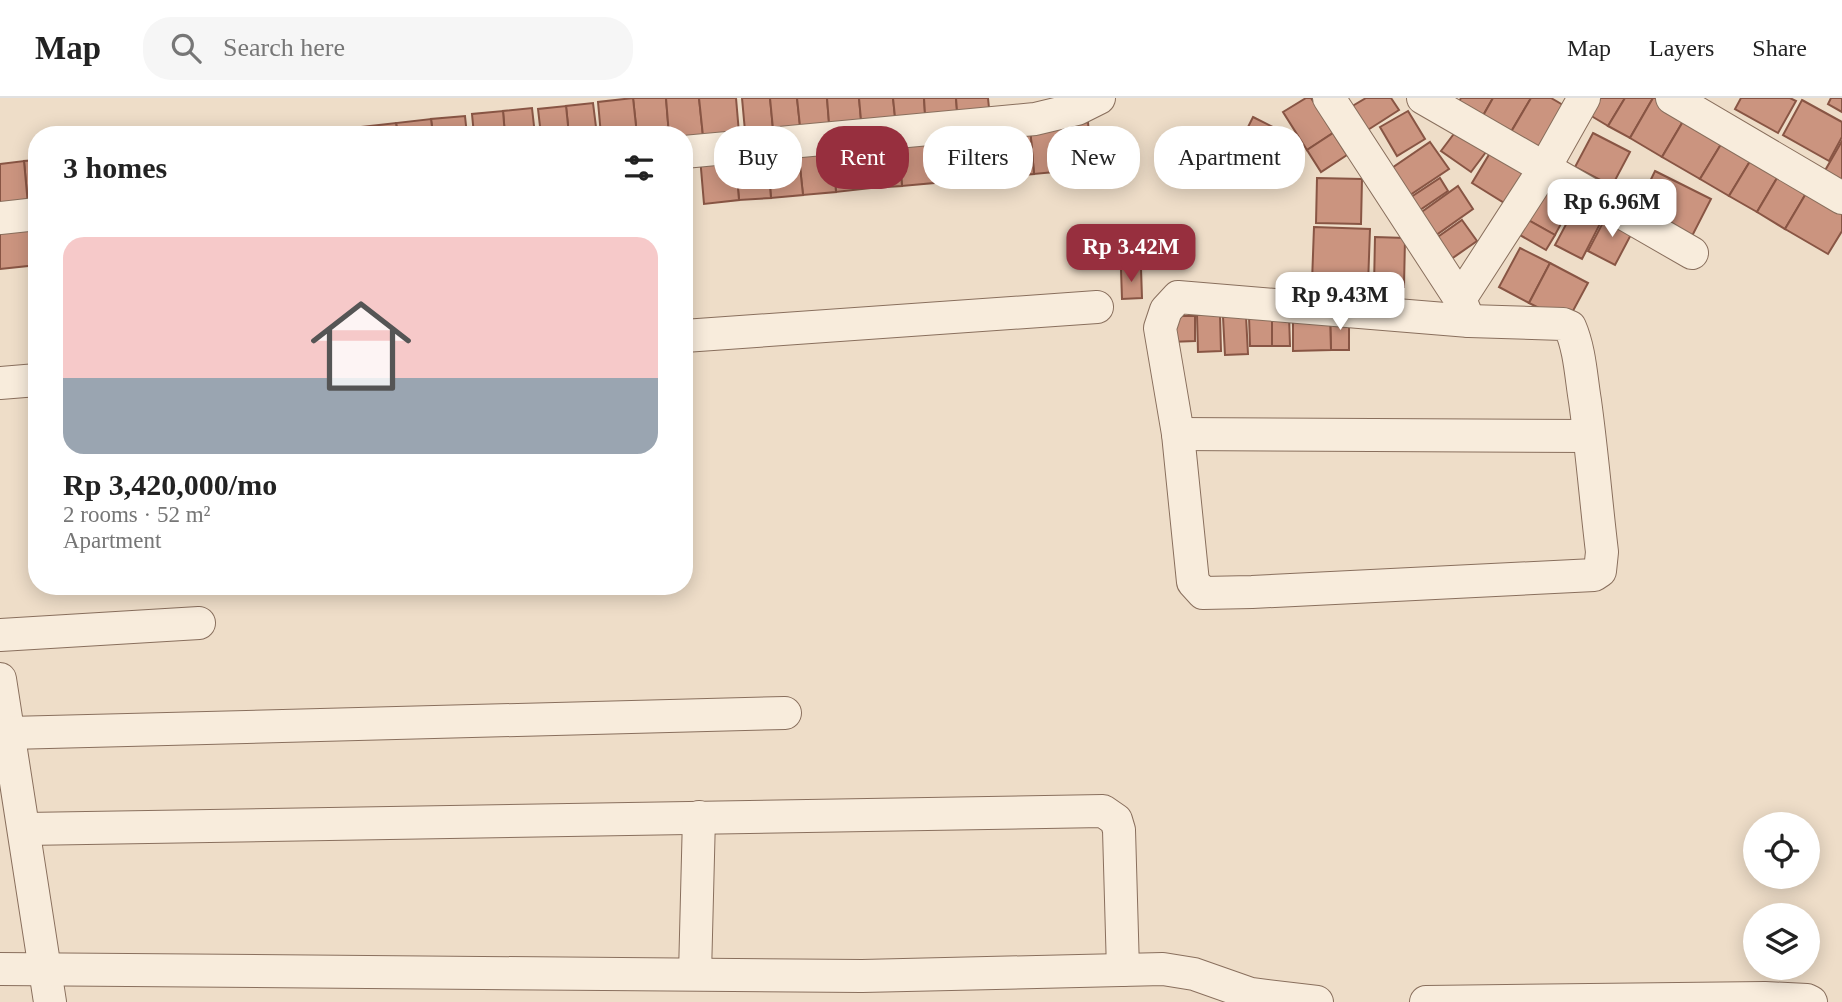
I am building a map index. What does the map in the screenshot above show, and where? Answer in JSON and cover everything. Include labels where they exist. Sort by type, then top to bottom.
[{"type":"street","points":[[693,151],[1035,119],[1077,109],[1099,98]]},
{"type":"street","points":[[1329,98],[1465,310]]},
{"type":"street","points":[[1423,98],[1692,253]]},
{"type":"street","points":[[1465,310],[1584,98]]},
{"type":"street","points":[[1672,98],[1842,198]]},
{"type":"street","points":[[0,218],[28,215]]},
{"type":"street","points":[[1178,297],[1465,310],[1563,324],[1570,327],[1575,337],[1579,362],[1602,552],[1600,571],[1594,575],[1203,593],[1193,582],[1178,434],[1160,328],[1166,310],[1178,297]]},
{"type":"street","points":[[693,335],[1097,307]]},
{"type":"street","points":[[0,383],[28,381]]},
{"type":"street","points":[[1178,434],[1589,436]]},
{"type":"street","points":[[0,635],[200,623]]},
{"type":"street","points":[[0,679],[50,1002]]},
{"type":"street","points":[[9,733],[785,713]]},
{"type":"street","points":[[25,829],[1103,811],[1116,820],[1119,830],[1123,970]]},
{"type":"street","points":[[695,974],[699,817]]},
{"type":"street","points":[[0,968],[862,976],[1163,969],[1194,974],[1251,994],[1317,1002]]},
{"type":"street","points":[[1426,1002],[1716,1001],[1765,998],[1811,1002]]},
{"type":"building","points":[[633,98],[666,98],[668,126],[636,126]]},
{"type":"building","points":[[633,98],[636,126],[600,126],[598,102]]},
{"type":"building","points":[[666,98],[699,98],[703,136],[693,138],[693,126],[668,126]]},
{"type":"building","points":[[699,98],[736,98],[738,126],[714,126],[714,135],[703,136]]},
{"type":"building","points":[[742,98],[770,98],[773,126],[745,126]]},
{"type":"building","points":[[770,98],[797,98],[800,126],[773,126]]},
{"type":"building","points":[[797,98],[827,98],[829,123],[800,126]]},
{"type":"building","points":[[827,98],[859,98],[861,120],[829,123]]},
{"type":"building","points":[[859,98],[893,98],[895,117],[861,120]]},
{"type":"building","points":[[893,98],[924,98],[925,114],[895,117]]},
{"type":"building","points":[[924,98],[956,98],[957,111],[925,114]]},
{"type":"building","points":[[956,98],[988,98],[989,108],[957,111]]},
{"type":"building","points":[[1306,98],[1311,98],[1333,133],[1307,150],[1305,126],[1292,126],[1283,112]]},
{"type":"building","points":[[1366,98],[1391,98],[1399,110],[1360,135],[1344,111]]},
{"type":"building","points":[[1461,98],[1493,98],[1480,121],[1456,107]]},
{"type":"building","points":[[1493,98],[1531,98],[1508,137],[1480,121]]},
{"type":"building","points":[[1531,98],[1551,98],[1563,105],[1535,153],[1508,137]]},
{"type":"building","points":[[1597,98],[1625,98],[1608,126],[1588,114]]},
{"type":"building","points":[[1625,98],[1653,98],[1630,138],[1608,126]]},
{"type":"building","points":[[1653,98],[1661,98],[1688,113],[1662,157],[1630,138]]},
{"type":"building","points":[[1741,98],[1790,98],[1796,101],[1778,133],[1735,109]]},
{"type":"building","points":[[1831,98],[1842,98],[1842,112],[1828,104]]},
{"type":"building","points":[[1802,100],[1842,122],[1842,137],[1829,161],[1783,135]]},
{"type":"building","points":[[593,103],[596,126],[568,126],[566,106]]},
{"type":"building","points":[[566,106],[568,126],[540,126],[538,109]]},
{"type":"building","points":[[532,108],[534,126],[504,126],[503,111]]},
{"type":"building","points":[[503,111],[504,126],[473,126],[472,114]]},
{"type":"building","points":[[1408,111],[1425,139],[1397,156],[1380,127]]},
{"type":"building","points":[[1688,113],[1726,136],[1700,179],[1662,157]]},
{"type":"building","points":[[465,116],[466,126],[432,126],[431,119]]},
{"type":"building","points":[[1253,117],[1271,126],[1248,126]]},
{"type":"building","points":[[431,119],[432,126],[396,126],[396,123]]},
{"type":"building","points":[[1088,122],[1088,126],[1060,126]]},
{"type":"building","points":[[396,123],[396,126],[370,126]]},
{"type":"building","points":[[1060,124],[1047,126],[1047,173],[1034,174],[1033,127]]},
{"type":"building","points":[[1459,127],[1489,148],[1471,172],[1441,151]]},
{"type":"building","points":[[1333,133],[1347,155],[1321,172],[1307,150]]},
{"type":"building","points":[[1593,133],[1630,152],[1612,186],[1575,167]]},
{"type":"building","points":[[1726,136],[1755,153],[1729,196],[1700,179]]},
{"type":"building","points":[[923,137],[923,184],[909,185],[909,138]]},
{"type":"building","points":[[1842,141],[1842,185],[1823,174]]},
{"type":"building","points":[[1430,142],[1449,169],[1404,199],[1386,172]]},
{"type":"building","points":[[816,146],[816,189],[836,189],[836,192],[803,195],[802,148]]},
{"type":"building","points":[[1493,148],[1527,169],[1506,204],[1472,183]]},
{"type":"building","points":[[1755,153],[1783,168],[1757,212],[1729,196]]},
{"type":"building","points":[[714,156],[714,189],[738,189],[739,200],[704,204],[700,157]]},
{"type":"building","points":[[24,161],[28,161],[28,205]]},
{"type":"building","points":[[24,161],[28,205],[0,208],[0,164]]},
{"type":"building","points":[[1783,168],[1811,185],[1785,229],[1757,212]]},
{"type":"building","points":[[1655,171],[1711,199],[1690,240],[1635,212]]},
{"type":"building","points":[[1543,177],[1576,196],[1555,235],[1521,216]]},
{"type":"building","points":[[1317,178],[1362,179],[1361,224],[1316,223]]},
{"type":"building","points":[[1440,178],[1448,191],[1414,214],[1405,201]]},
{"type":"building","points":[[1811,185],[1842,203],[1842,231],[1828,254],[1785,229]]},
{"type":"building","points":[[802,186],[803,195],[771,198],[770,189],[802,189]]},
{"type":"building","points":[[1458,186],[1473,209],[1432,238],[1416,216]]},
{"type":"building","points":[[738,189],[770,189],[771,198],[739,200]]},
{"type":"building","points":[[836,189],[862,189],[836,192]]},
{"type":"building","points":[[1579,200],[1605,214],[1582,259],[1555,245]]},
{"type":"building","points":[[1608,213],[1635,227],[1615,265],[1588,251]]},
{"type":"building","points":[[1521,216],[1555,235],[1546,250],[1513,231]]},
{"type":"building","points":[[1462,220],[1477,241],[1447,262],[1432,241]]},
{"type":"building","points":[[28,223],[28,266],[0,269],[0,225]]},
{"type":"building","points":[[1314,227],[1370,229],[1368,285],[1312,282]]},
{"type":"building","points":[[1375,237],[1405,238],[1404,287],[1374,287]]},
{"type":"building","points":[[1520,248],[1550,263],[1529,303],[1499,287]]},
{"type":"building","points":[[1550,263],[1588,283],[1567,322],[1529,303]]},
{"type":"building","points":[[1141,268],[1142,298],[1122,299],[1121,269]]},
{"type":"building","points":[[1349,314],[1349,350],[1331,350],[1330,315]]},
{"type":"building","points":[[1197,315],[1220,315],[1221,351],[1198,352]]},
{"type":"building","points":[[1289,315],[1290,346],[1272,346],[1272,316]]},
{"type":"building","points":[[1293,315],[1330,315],[1331,350],[1293,351]]},
{"type":"building","points":[[1170,316],[1195,316],[1195,341],[1170,342]]},
{"type":"building","points":[[1246,316],[1248,354],[1225,355],[1223,317]]},
{"type":"building","points":[[1249,316],[1272,316],[1272,346],[1250,346]]}]
